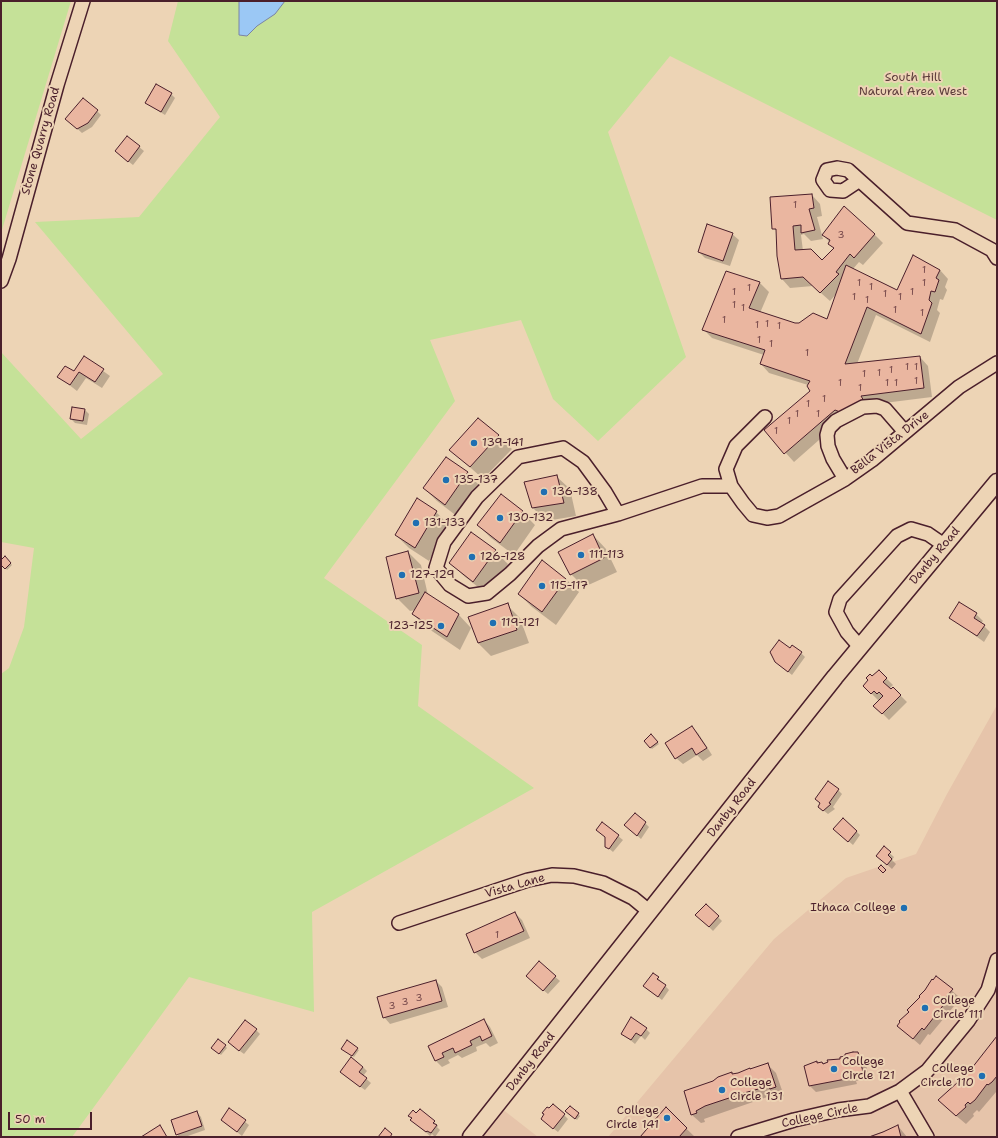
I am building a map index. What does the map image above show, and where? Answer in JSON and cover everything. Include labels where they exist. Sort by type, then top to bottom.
[{"type":"main road","name":"Danby Road","points":[[471,1137],[860,646],[997,482]]},
{"type":"street","name":"Stone Quarry Road","points":[[1,281],[9,259],[57,85],[83,1]]},
{"type":"street","points":[[858,181],[908,223],[955,230],[992,250],[997,258]]},
{"type":"street","name":"Bella Vista Drive","points":[[731,486],[753,515],[767,518],[779,516],[845,479],[872,460],[959,387],[997,363]]},
{"type":"street","points":[[845,479],[833,459],[827,441],[829,428],[836,420],[863,406],[877,406],[885,409],[905,432]]},
{"type":"street","points":[[618,514],[605,492],[583,462],[563,448],[518,457],[477,497],[444,542],[436,568],[450,586],[468,596],[487,593],[510,574],[538,546],[561,529],[618,514],[702,486],[731,486],[726,469],[736,446],[765,417]]},
{"type":"street","points":[[860,646],[847,632],[836,612],[840,600],[897,536],[911,529],[928,534],[944,545]]},
{"type":"street","name":"Vista Lane","points":[[399,923],[528,880],[552,876],[574,876],[603,883],[633,898],[650,912]]},
{"type":"street","name":"College Circle","points":[[738,1137],[794,1120],[838,1110],[869,1106],[900,1091],[927,1071],[968,1020],[988,990],[997,960]]},
{"type":"street","points":[[900,1091],[927,1137]]},
{"type":"shaded area","name":"Ithaca College","points":[[997,705],[997,1137],[608,1137],[774,939],[846,878],[916,854],[947,794]]},
{"type":"shaded area","points":[[497,1105],[538,1137],[471,1137]]},
{"type":"green space","points":[[1,1],[71,1],[1,233]]},
{"type":"green space","name":"South Hill Natural Area West","points":[[178,1],[997,1],[997,220],[670,56],[608,132],[686,357],[598,441],[553,399],[521,320],[430,340],[455,401],[324,578],[422,645],[418,706],[534,788],[312,912],[314,1012],[189,977],[72,1137],[1,1137],[1,674],[9,668],[24,627],[34,548],[1,542],[1,352],[81,439],[163,374],[35,222],[139,217],[220,117],[168,41]]},
{"type":"water","points":[[239,1],[285,1],[275,14],[257,26],[247,36],[239,35]]},
{"type":"building","points":[[156,84],[172,93],[161,112],[145,103]]},
{"type":"building","points":[[83,98],[98,110],[88,123],[77,129],[65,119]]},
{"type":"building","points":[[127,136],[140,146],[128,162],[115,151]]},
{"type":"building","points":[[812,194],[814,208],[809,209],[815,230],[801,233],[801,225],[793,226],[795,250],[811,249],[822,260],[834,248],[828,244],[830,240],[822,235],[844,206],[875,234],[854,258],[850,254],[836,272],[839,274],[820,293],[803,277],[781,279],[777,256],[776,229],[772,229],[770,197]]},
{"type":"building","points":[[707,224],[733,233],[723,261],[698,252]]},
{"type":"building","points":[[913,255],[940,270],[936,278],[939,280],[935,292],[931,291],[929,300],[932,303],[921,334],[867,307],[845,364],[920,356],[924,388],[861,396],[864,401],[840,412],[835,410],[784,454],[764,430],[810,391],[807,386],[810,381],[760,364],[765,350],[702,330],[726,271],[760,282],[749,308],[799,323],[813,313],[827,319],[846,265],[897,290]]},
{"type":"building","points":[[84,356],[104,369],[95,382],[79,372],[70,385],[57,377],[65,366],[74,371]]},
{"type":"building","points":[[72,407],[85,409],[83,421],[70,419]]},
{"type":"building","name":"139-141","points":[[478,418],[499,435],[470,467],[449,450]]},
{"type":"building","name":"135-137","points":[[446,457],[468,472],[445,505],[423,488]]},
{"type":"building","name":"136-138","points":[[557,475],[564,503],[532,508],[524,482]]},
{"type":"building","name":"130-132","points":[[501,494],[523,511],[500,543],[477,525]]},
{"type":"building","name":"131-133","points":[[417,498],[437,511],[415,548],[395,535]]},
{"type":"building","name":"126-128","points":[[471,532],[496,550],[473,582],[449,563]]},
{"type":"building","name":"111-113","points":[[593,534],[604,558],[570,575],[558,552]]},
{"type":"building","name":"127-129","points":[[408,551],[419,593],[396,599],[386,557]]},
{"type":"building","points":[[5,556],[11,563],[5,569],[1,565],[1,560]]},
{"type":"building","name":"115-117","points":[[542,560],[566,579],[542,612],[518,594]]},
{"type":"building","name":"123-125","points":[[425,592],[459,614],[447,637],[412,614]]},
{"type":"building","points":[[959,602],[977,613],[974,618],[985,625],[977,636],[949,618]]},
{"type":"building","name":"119-121","points":[[508,603],[517,630],[478,643],[468,617]]},
{"type":"building","points":[[779,640],[790,648],[792,645],[802,652],[788,672],[775,662],[770,652]]},
{"type":"building","points":[[879,670],[887,678],[883,682],[891,689],[893,687],[901,695],[882,714],[873,706],[883,696],[879,692],[877,694],[874,691],[871,694],[863,686],[868,680],[866,678],[870,674],[872,676]]},
{"type":"building","points":[[692,726],[707,748],[696,755],[692,748],[675,759],[665,743]]},
{"type":"building","points":[[651,734],[658,742],[650,748],[644,741]]},
{"type":"building","points":[[828,781],[839,789],[829,803],[831,804],[823,811],[818,807],[820,803],[815,799]]},
{"type":"building","points":[[635,813],[646,822],[637,836],[624,825]]},
{"type":"building","points":[[843,818],[857,831],[848,842],[833,829]]},
{"type":"building","points":[[602,822],[619,835],[609,849],[605,847],[605,837],[596,830]]},
{"type":"building","points":[[884,846],[891,852],[888,855],[892,859],[887,865],[876,856]]},
{"type":"building","points":[[881,865],[886,870],[883,873],[878,868]]},
{"type":"building","points":[[706,904],[719,916],[709,927],[695,915]]},
{"type":"building","points":[[515,912],[524,931],[474,953],[466,934]]},
{"type":"building","points":[[539,961],[556,976],[543,991],[526,976]]},
{"type":"building","points":[[653,973],[659,977],[657,979],[666,985],[658,997],[643,986]]},
{"type":"building","name":"College Circle 111","points":[[936,976],[953,989],[946,997],[948,999],[924,1030],[922,1028],[913,1039],[897,1026],[900,1022],[899,1021],[909,1012],[907,1010],[920,997],[919,996]]},
{"type":"building","points":[[436,980],[442,1001],[383,1018],[377,997]]},
{"type":"building","points":[[631,1017],[647,1028],[641,1036],[636,1033],[631,1040],[621,1034]]},
{"type":"building","points":[[484,1019],[492,1036],[482,1041],[480,1036],[470,1041],[472,1045],[455,1053],[453,1048],[442,1053],[444,1057],[435,1061],[428,1046]]},
{"type":"building","points":[[245,1020],[257,1029],[239,1051],[228,1042]]},
{"type":"building","name":"College Circle 110","points":[[997,1036],[997,1076],[992,1082],[988,1085],[987,1084],[975,1100],[970,1104],[968,1102],[965,1105],[966,1107],[956,1116],[938,1100],[968,1073]]},
{"type":"building","points":[[218,1039],[226,1045],[219,1054],[211,1048]]},
{"type":"building","points":[[347,1040],[358,1048],[352,1056],[341,1049]]},
{"type":"building","name":"College Circle 121","points":[[858,1052],[863,1072],[851,1075],[851,1078],[809,1086],[804,1066],[817,1061],[817,1063],[822,1062],[823,1064],[828,1062],[827,1060],[840,1059],[840,1057],[845,1056],[845,1054]]},
{"type":"building","points":[[351,1057],[363,1067],[359,1072],[367,1078],[360,1087],[340,1072]]},
{"type":"building","name":"College Circle 131","points":[[768,1063],[776,1087],[770,1089],[769,1086],[744,1093],[705,1106],[696,1111],[697,1113],[691,1115],[684,1091],[713,1081],[718,1077],[732,1072],[732,1074],[738,1073]]},
{"type":"building","points":[[553,1104],[565,1114],[553,1129],[541,1119],[544,1114],[542,1113],[547,1107],[549,1108]]},
{"type":"building","points":[[570,1106],[579,1113],[575,1119],[565,1111]]},
{"type":"building","name":"College Circle 141","points":[[666,1107],[687,1128],[679,1137],[640,1137]]},
{"type":"building","points":[[229,1108],[246,1120],[237,1132],[221,1120]]},
{"type":"building","points":[[420,1109],[435,1121],[433,1123],[437,1125],[431,1133],[426,1132],[410,1120],[412,1118],[408,1116],[413,1110],[416,1113]]},
{"type":"building","points":[[197,1111],[202,1126],[176,1135],[171,1120]]},
{"type":"building","points":[[160,1125],[167,1137],[141,1137]]},
{"type":"building","points":[[898,1125],[901,1137],[869,1137],[883,1132]]},
{"type":"building","points":[[385,1128],[392,1134],[390,1137],[378,1137]]},
{"type":"place","name":"139-141","points":[[474,443]]},
{"type":"place","name":"135-137","points":[[446,480]]},
{"type":"place","name":"136-138","points":[[544,492]]},
{"type":"place","name":"130-132","points":[[500,518]]},
{"type":"place","name":"131-133","points":[[416,523]]},
{"type":"place","name":"111-113","points":[[581,555]]},
{"type":"place","name":"126-128","points":[[472,557]]},
{"type":"place","name":"127-129","points":[[402,575]]},
{"type":"place","name":"115-117","points":[[542,586]]},
{"type":"place","name":"119-121","points":[[493,623]]},
{"type":"place","name":"123-125","points":[[441,626]]},
{"type":"place","name":"Ithaca College","points":[[904,908]]},
{"type":"place","name":"College Circle 111","points":[[925,1008]]},
{"type":"place","name":"College Circle 121","points":[[834,1069]]},
{"type":"place","name":"College Circle 110","points":[[982,1076]]},
{"type":"place","name":"College Circle 131","points":[[722,1090]]},
{"type":"place","name":"College Circle 141","points":[[667,1118]]}]
